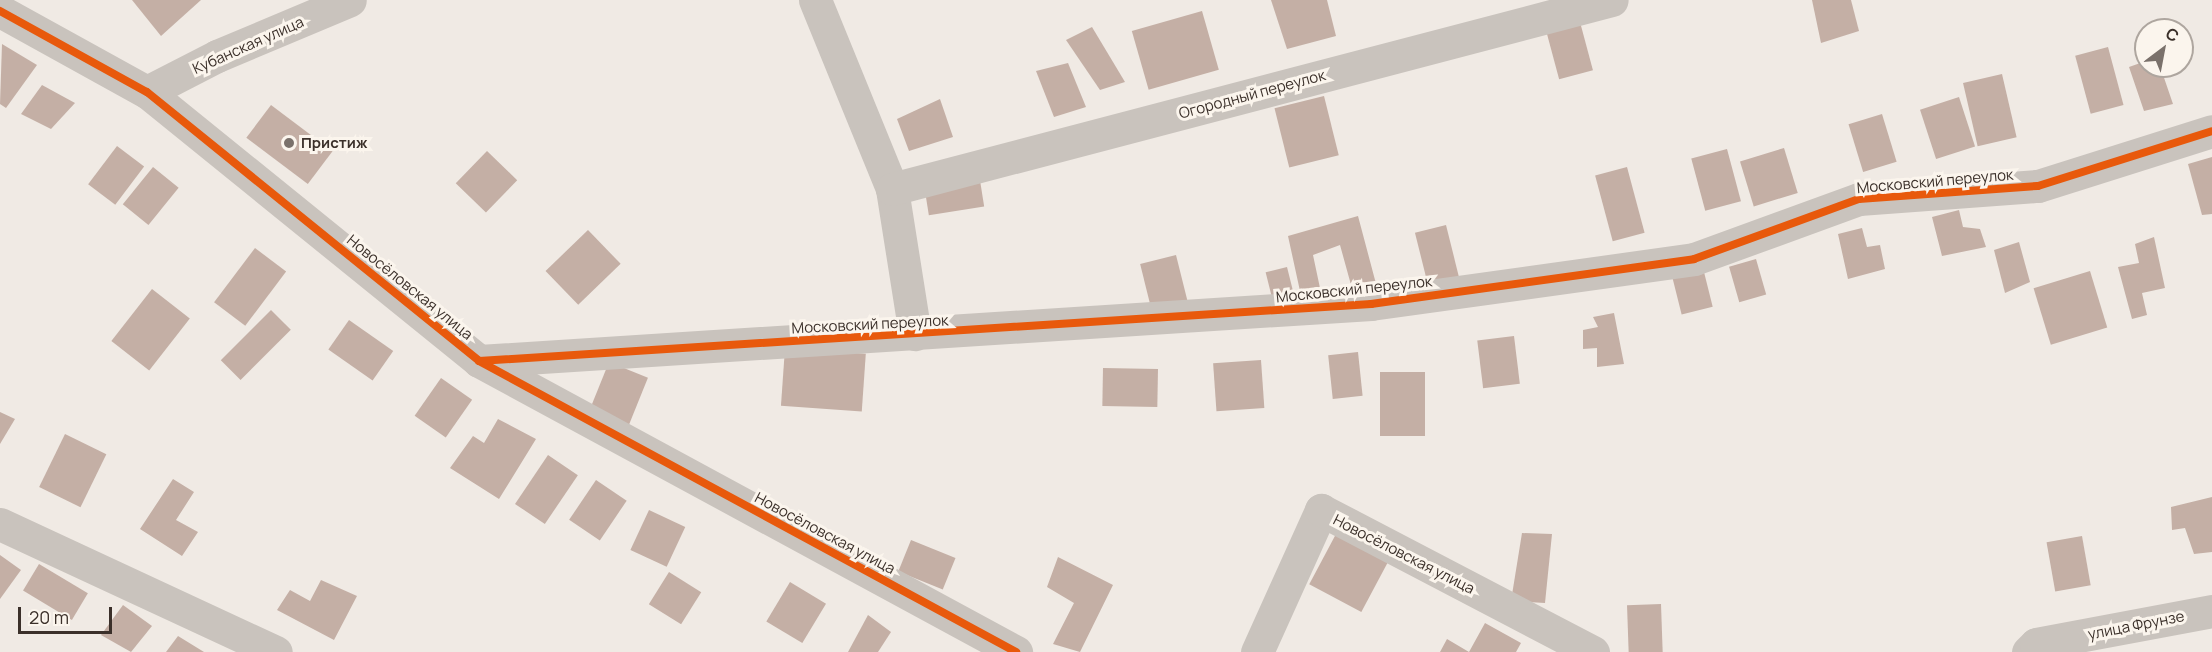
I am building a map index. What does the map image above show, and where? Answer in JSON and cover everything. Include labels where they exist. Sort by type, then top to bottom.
[{"type":"street","name":"Кубанская улица","points":[[147,92],[217,56],[350,0]]},
{"type":"street","points":[[814,0],[892,189],[915,334]]},
{"type":"street","name":"Огородный переулок","points":[[892,189],[1612,0]]},
{"type":"street","name":"Новосёловская улица","points":[[0,11],[147,92],[479,361],[1016,652]]},
{"type":"street","name":"Московский переулок","points":[[479,361],[1371,304],[1694,258],[1858,199],[2038,186],[2212,131]]},
{"type":"street","name":"Новосёловская улица","points":[[1257,652],[1321,510],[1593,652]]},
{"type":"street","points":[[0,524],[276,652]]},
{"type":"street","name":"улица Фрунзе","points":[[2028,652],[2036,644],[2212,611]]},
{"type":"building","points":[[132,0],[201,0],[161,36]]},
{"type":"building","points":[[1271,0],[1327,0],[1336,36],[1287,49]]},
{"type":"building","points":[[1812,0],[1851,0],[1859,31],[1821,43]]},
{"type":"building","points":[[1202,11],[1219,70],[1149,90],[1132,31]]},
{"type":"building","points":[[1580,22],[1593,70],[1559,79],[1546,31]]},
{"type":"building","points":[[1092,27],[1125,82],[1100,90],[1066,40]]},
{"type":"building","points":[[2,44],[37,65],[6,108],[0,104]]},
{"type":"building","points":[[2108,47],[2124,105],[2091,114],[2075,56]]},
{"type":"building","points":[[1068,63],[1086,107],[1054,117],[1036,71]]},
{"type":"building","points":[[2134,65],[2134,78],[2164,78],[2173,104],[2144,111],[2129,67]]},
{"type":"building","points":[[2002,74],[2017,137],[1978,146],[1963,83]]},
{"type":"building","points":[[42,85],[75,103],[51,129],[21,114]]},
{"type":"building","points":[[1324,96],[1339,155],[1289,168],[1275,108]]},
{"type":"building","points":[[1959,97],[1975,146],[1936,159],[1920,110]]},
{"type":"building","points":[[940,99],[953,137],[909,151],[897,119]]},
{"type":"building","name":"Пристиж","points":[[271,105],[332,151],[308,184],[246,138]]},
{"type":"building","points":[[1882,114],[1897,162],[1863,172],[1849,124]]},
{"type":"building","points":[[117,146],[144,166],[115,205],[88,184]]},
{"type":"building","points":[[1784,148],[1798,193],[1754,206],[1740,161]]},
{"type":"building","points":[[1727,149],[1741,201],[1705,211],[1691,159]]},
{"type":"building","points":[[487,151],[517,180],[486,213],[456,183]]},
{"type":"building","points":[[2212,157],[2212,214],[2202,215],[2188,164]]},
{"type":"building","points":[[153,167],[179,188],[148,225],[123,204]]},
{"type":"building","points":[[1627,167],[1645,233],[1613,241],[1595,176]]},
{"type":"building","points":[[979,174],[984,207],[929,215],[924,183]]},
{"type":"building","points":[[1959,210],[1963,227],[1980,229],[1986,247],[1942,256],[1932,217]]},
{"type":"building","points":[[1358,216],[1379,295],[1356,303],[1340,245],[1313,255],[1324,307],[1305,314],[1288,236]]},
{"type":"building","points":[[1446,225],[1459,276],[1428,284],[1415,233]]},
{"type":"building","points":[[1862,228],[1867,247],[1880,245],[1885,269],[1848,279],[1838,234]]},
{"type":"building","points":[[588,230],[621,264],[578,305],[546,271]]},
{"type":"building","points":[[2154,237],[2165,288],[2142,293],[2147,315],[2132,319],[2118,267],[2139,263],[2135,244]]},
{"type":"building","points":[[2019,242],[2030,282],[2005,293],[1994,250]]},
{"type":"building","points":[[255,248],[286,271],[245,326],[214,302]]},
{"type":"building","points":[[1176,255],[1191,317],[1156,326],[1140,264]]},
{"type":"building","points":[[1756,259],[1766,295],[1739,302],[1729,267]]},
{"type":"building","points":[[1287,267],[1298,311],[1277,316],[1266,272]]},
{"type":"building","points":[[1703,268],[1713,307],[1682,315],[1672,276]]},
{"type":"building","points":[[2090,271],[2107,327],[2051,345],[2034,288]]},
{"type":"building","points":[[152,289],[190,319],[149,371],[111,341]]},
{"type":"building","points":[[271,310],[291,330],[241,380],[221,360]]},
{"type":"building","points":[[1614,313],[1624,364],[1597,367],[1597,348],[1583,349],[1583,330],[1598,327],[1593,317]]},
{"type":"building","points":[[349,320],[393,351],[373,380],[328,349]]},
{"type":"building","points":[[1514,336],[1520,384],[1483,388],[1477,341]]},
{"type":"building","points":[[785,348],[866,354],[862,412],[781,406]]},
{"type":"building","points":[[1358,352],[1363,396],[1333,399],[1328,355]]},
{"type":"building","points":[[1261,360],[1264,408],[1216,411],[1213,363]]},
{"type":"building","points":[[609,362],[648,378],[628,426],[590,410]]},
{"type":"building","points":[[1103,368],[1158,369],[1157,407],[1102,406]]},
{"type":"building","points":[[1380,372],[1425,372],[1425,436],[1380,436]]},
{"type":"building","points":[[441,378],[472,400],[446,437],[415,416]]},
{"type":"building","points":[[0,412],[15,419],[0,444]]},
{"type":"building","points":[[498,419],[536,439],[499,499],[450,468],[473,436],[484,443]]},
{"type":"building","points":[[65,434],[106,454],[80,507],[39,487]]},
{"type":"building","points":[[548,455],[578,475],[545,524],[515,504]]},
{"type":"building","points":[[173,479],[194,492],[176,520],[198,532],[182,556],[140,529]]},
{"type":"building","points":[[596,480],[627,501],[600,540],[569,520]]},
{"type":"building","points":[[2212,497],[2212,552],[2194,554],[2185,528],[2172,530],[2171,507]]},
{"type":"building","points":[[649,510],[685,527],[667,567],[630,550]]},
{"type":"building","points":[[1522,533],[1552,534],[1545,603],[1511,601]]},
{"type":"building","points":[[1336,534],[1388,562],[1361,612],[1309,584]]},
{"type":"building","points":[[2082,536],[2091,585],[2055,591],[2047,542]]},
{"type":"building","points":[[911,540],[956,558],[943,590],[898,572]]},
{"type":"building","points":[[0,555],[21,570],[0,599]]},
{"type":"building","points":[[1058,557],[1113,585],[1080,652],[1053,644],[1074,603],[1047,587]]},
{"type":"building","points":[[39,564],[88,593],[72,620],[23,591]]},
{"type":"building","points":[[669,572],[701,592],[681,624],[649,604]]},
{"type":"building","points":[[321,580],[357,596],[334,640],[277,610],[290,590],[310,601]]},
{"type":"building","points":[[790,582],[826,604],[802,643],[766,621]]},
{"type":"building","points":[[1661,604],[1663,652],[1629,652],[1627,605]]},
{"type":"building","points":[[123,605],[152,626],[131,652],[101,635]]},
{"type":"building","points":[[868,615],[891,632],[878,652],[848,652]]},
{"type":"building","points":[[1485,623],[1521,643],[1516,652],[1469,652]]},
{"type":"building","points":[[178,636],[204,652],[166,652]]},
{"type":"building","points":[[1447,639],[1469,652],[1440,652]]},
{"type":"cycle path","points":[[0,11],[147,92],[479,361],[1016,652]]},
{"type":"cycle path","points":[[479,361],[1371,304],[1694,259],[1859,199],[2038,186],[2212,131]]},
{"type":"place","name":"Пристиж","points":[[289,143]]}]
